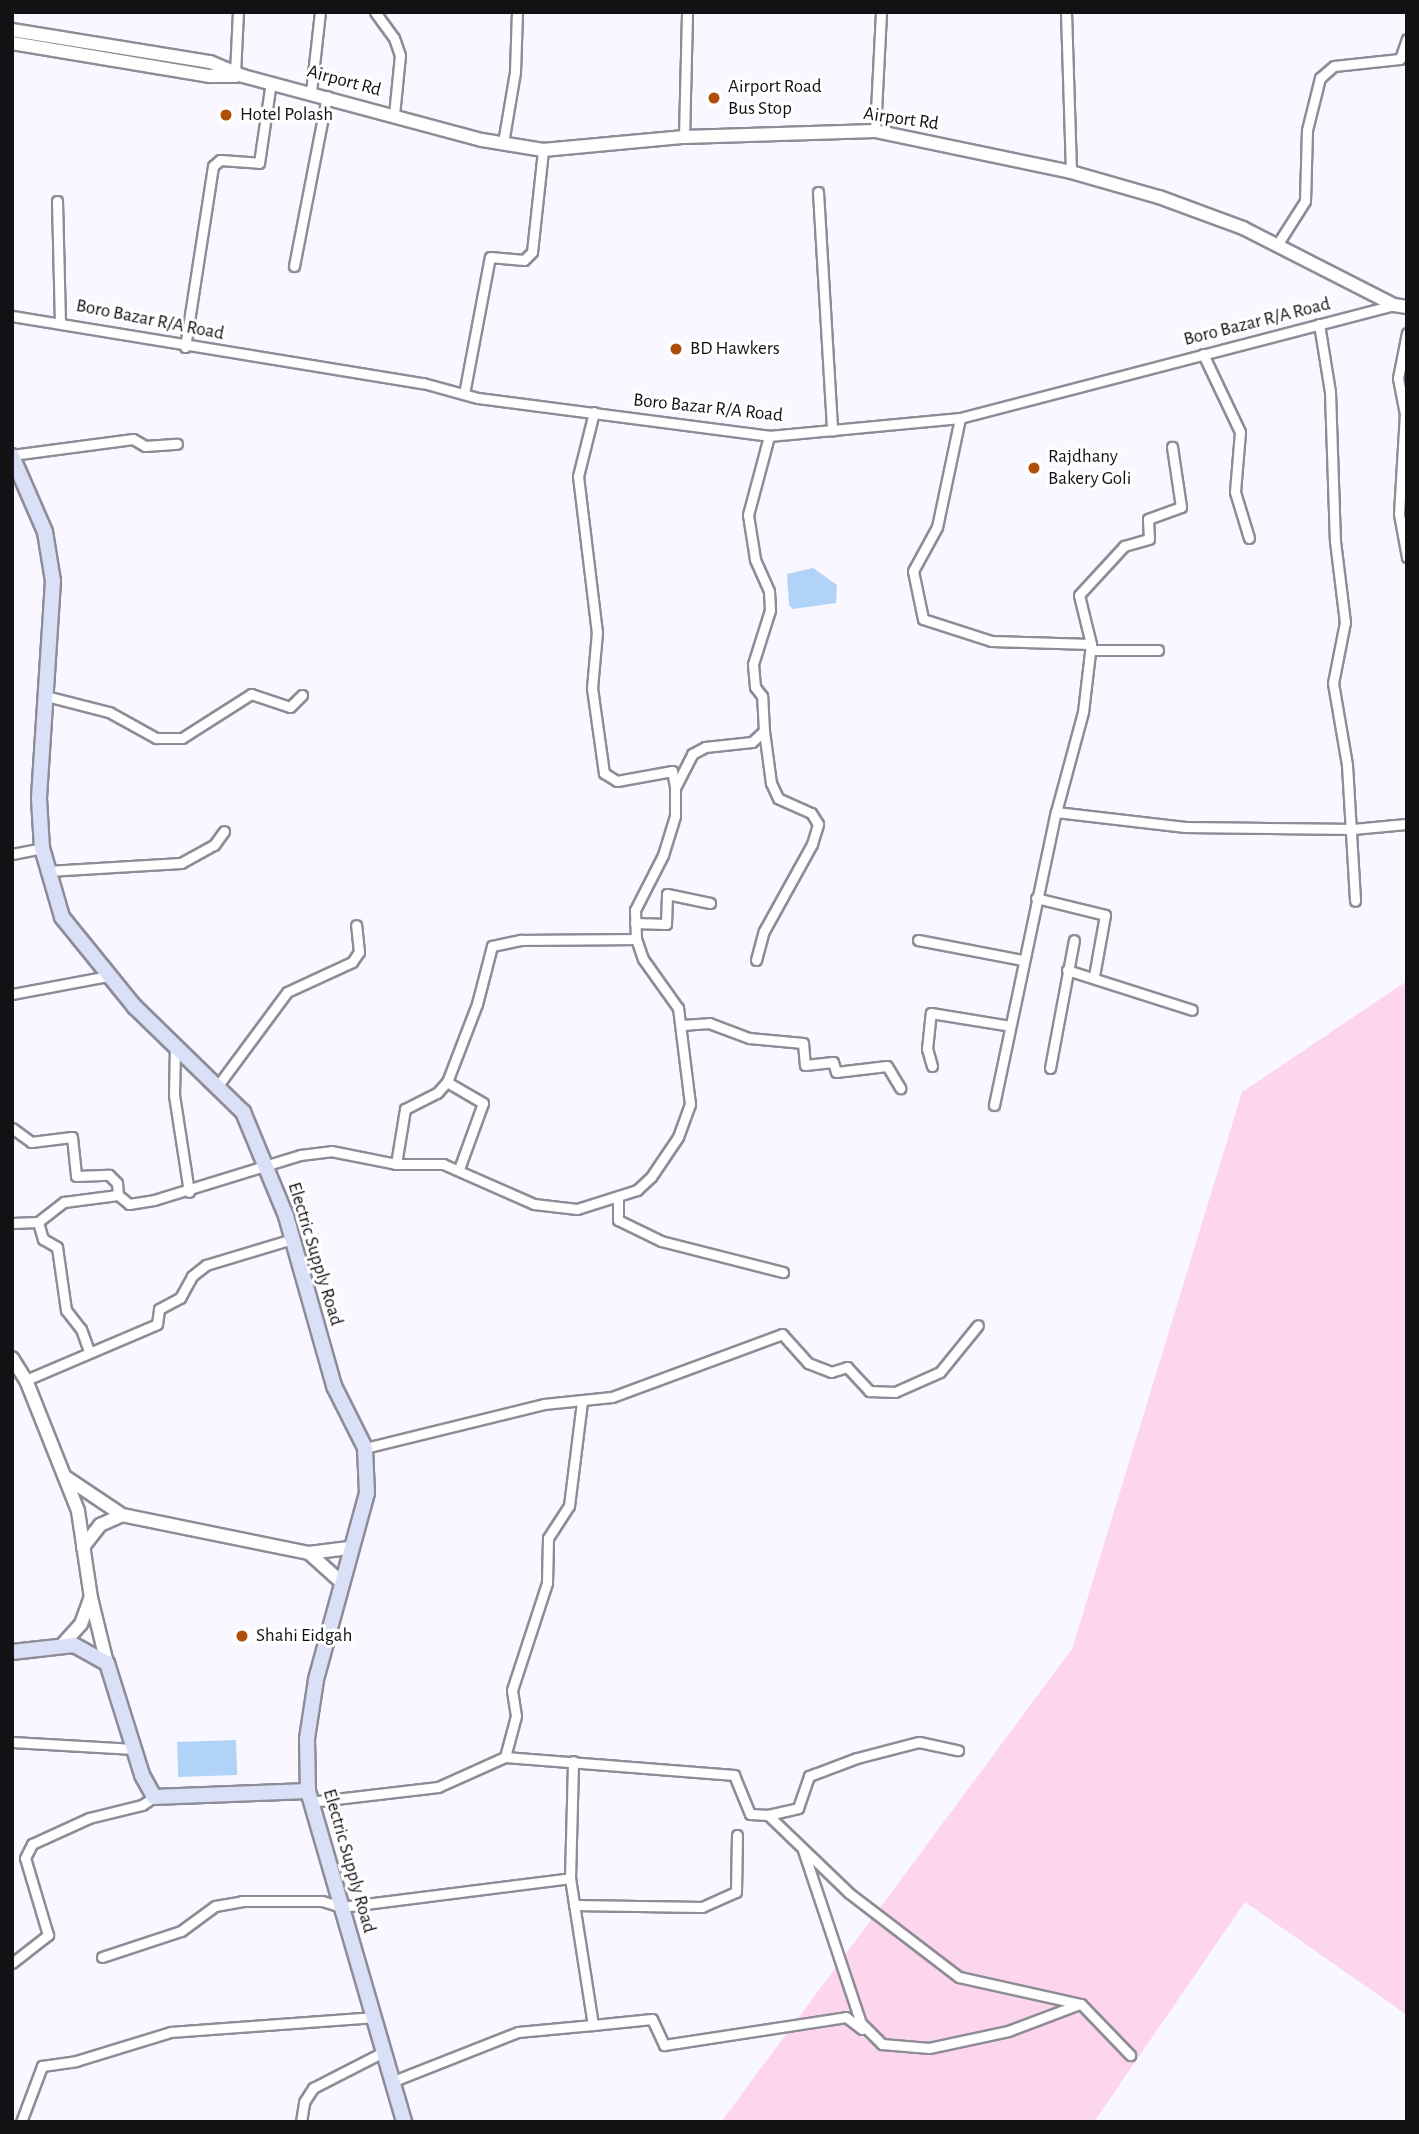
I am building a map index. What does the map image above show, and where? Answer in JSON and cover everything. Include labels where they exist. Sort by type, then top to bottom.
[{"type":"main road","name":"Airport Rd","points":[[12,30],[210,62],[239,74],[394,115],[503,143],[543,150],[684,137],[875,131],[1071,172],[1159,197],[1277,246],[1400,306]]},
{"type":"main road","name":"Airport Rd","points":[[12,43],[211,76],[239,74]]},
{"type":"main road","name":"Electric Supply Road","points":[[12,455],[45,532],[53,580],[39,799],[42,848],[62,917],[108,976],[219,1084],[243,1112],[267,1164],[292,1239],[334,1386],[365,1448],[367,1493],[349,1548],[316,1679],[307,1738],[309,1796],[404,2122]]},
{"type":"main road","points":[[12,1358],[26,1380],[67,1477],[107,1663],[134,1749],[154,1797],[309,1796]]},
{"type":"main road","points":[[67,1477],[122,1515],[309,1553],[349,1548]]},
{"type":"main road","points":[[83,1547],[100,1525],[122,1515]]},
{"type":"main road","points":[[309,1553],[341,1582]]},
{"type":"main road","points":[[62,1645],[81,1624],[91,1598]]},
{"type":"main road","points":[[12,1652],[62,1645],[81,1648],[107,1663]]},
{"type":"street","points":[[238,12],[239,74]]},
{"type":"street","points":[[311,92],[320,12]]},
{"type":"street","points":[[375,12],[394,38],[400,55],[394,115]]},
{"type":"street","points":[[503,143],[515,72],[517,12]]},
{"type":"street","points":[[684,137],[687,12]]},
{"type":"street","points":[[875,131],[881,12]]},
{"type":"street","points":[[1066,12],[1071,172]]},
{"type":"street","points":[[1277,246],[1305,201],[1307,130],[1320,78],[1334,66],[1400,59],[1407,38]]},
{"type":"street","points":[[185,347],[213,166],[220,160],[259,163],[271,82]]},
{"type":"street","points":[[294,266],[327,96]]},
{"type":"street","points":[[464,394],[490,257],[523,260],[532,253],[543,150]]},
{"type":"street","points":[[818,192],[832,431]]},
{"type":"street","points":[[57,201],[60,320]]},
{"type":"street","name":"Boro Bazar R/A Road","points":[[12,316],[60,320],[185,347],[423,383],[464,394],[769,436],[960,418],[1319,324],[1400,306]]},
{"type":"street","points":[[1319,324],[1330,392],[1335,541],[1345,622],[1333,682],[1353,829],[1355,901]]},
{"type":"street","points":[[1407,333],[1398,378],[1405,414],[1399,514],[1407,557]]},
{"type":"street","points":[[1203,354],[1240,432],[1235,492],[1249,538]]},
{"type":"street","points":[[12,1128],[32,1142],[72,1137],[76,1176],[109,1175],[117,1183],[118,1195],[129,1204],[189,1192],[267,1164],[331,1151],[396,1164],[443,1164],[534,1204],[577,1209],[637,1190],[651,1177],[688,1116],[682,1025],[678,1008],[643,959],[636,939],[635,923],[644,887],[663,855],[675,816],[675,788],[672,771],[617,781],[604,773],[592,688],[597,632],[578,476],[594,412]]},
{"type":"street","points":[[960,418],[937,527],[913,571],[923,619],[991,642],[1158,650]]},
{"type":"street","points":[[756,960],[764,930],[812,844],[818,824],[811,813],[778,798],[771,783],[762,696],[755,687],[753,664],[770,610],[748,515],[769,436]]},
{"type":"street","points":[[12,455],[133,439],[145,446],[177,444]]},
{"type":"street","points":[[994,1105],[1010,1026],[1014,1024],[1023,960],[1036,898],[1083,712],[1091,647],[1079,595],[1124,546],[1149,539],[1148,519],[1181,507],[1172,447]]},
{"type":"street","points":[[47,696],[109,712],[156,738],[183,738],[251,694],[290,707],[302,695]]},
{"type":"street","points":[[675,788],[692,754],[705,747],[752,743],[764,731]]},
{"type":"street","points":[[1056,812],[1185,827],[1353,829],[1406,824]]},
{"type":"street","points":[[48,871],[181,863],[214,845],[224,831]]},
{"type":"street","points":[[12,854],[42,848]]},
{"type":"street","points":[[635,923],[666,924],[667,894],[710,903]]},
{"type":"street","points":[[1036,898],[1105,915],[1094,976]]},
{"type":"street","points":[[219,1084],[287,992],[352,962],[359,952],[356,925]]},
{"type":"street","points":[[396,1164],[405,1108],[437,1093],[447,1082],[477,1004],[492,946],[521,940],[636,939]]},
{"type":"street","points":[[918,940],[1023,960]]},
{"type":"street","points":[[1050,1068],[1074,940]]},
{"type":"street","points":[[1067,970],[1094,976],[1192,1010]]},
{"type":"street","points":[[12,994],[108,976]]},
{"type":"street","points":[[932,1066],[927,1049],[932,1013],[1010,1026]]},
{"type":"street","points":[[682,1025],[709,1023],[749,1038],[803,1043],[805,1065],[834,1062],[836,1072],[887,1066],[900,1088]]},
{"type":"street","points":[[175,1044],[174,1095],[189,1192]]},
{"type":"street","points":[[447,1082],[483,1103],[458,1169]]},
{"type":"street","points":[[12,1223],[38,1222],[64,1202],[118,1195]]},
{"type":"street","points":[[618,1197],[618,1220],[661,1241],[783,1272]]},
{"type":"street","points":[[38,1222],[43,1239],[57,1247],[66,1310],[80,1329],[89,1351]]},
{"type":"street","points":[[26,1380],[157,1324],[159,1309],[180,1298],[192,1276],[206,1265],[292,1239]]},
{"type":"street","points":[[365,1448],[544,1404],[612,1397],[782,1334],[808,1363],[831,1372],[847,1367],[869,1391],[895,1392],[940,1372],[978,1325]]},
{"type":"street","points":[[505,1757],[516,1716],[512,1690],[547,1583],[548,1538],[569,1506],[582,1401]]},
{"type":"street","points":[[12,1742],[134,1749]]},
{"type":"street","points":[[309,1796],[438,1787],[505,1757],[734,1775],[750,1814],[768,1815],[798,1808],[809,1776],[857,1758],[919,1742],[958,1750]]},
{"type":"street","points":[[573,1761],[570,1878],[593,2025]]},
{"type":"street","points":[[12,1963],[48,1935],[25,1858],[32,1844],[89,1818],[142,1805],[154,1797]]},
{"type":"street","points":[[768,1815],[849,1893],[959,1977],[1081,2004],[1130,2055]]},
{"type":"street","points":[[574,1905],[702,1907],[736,1892],[737,1835]]},
{"type":"street","points":[[802,1848],[861,2022],[883,2044]]},
{"type":"street","points":[[102,1957],[181,1931],[215,1906],[242,1901],[322,1901],[342,1907],[570,1878]]},
{"type":"street","points":[[391,2082],[519,2032],[652,2019],[664,2045],[846,2017],[883,2044],[929,2048],[1008,2031],[1081,2004]]},
{"type":"street","points":[[21,2122],[42,2066],[76,2062],[170,2032],[374,2017]]},
{"type":"street","points":[[300,2122],[304,2102],[313,2088],[383,2052]]},
{"type":"shaded area","points":[[1407,981],[1407,2015],[1245,1902],[1094,2122],[721,2122],[1072,1649],[1242,1092]]},
{"type":"water","points":[[813,568],[837,585],[836,603],[793,609],[789,605],[787,574]]},
{"type":"water","points":[[236,1740],[237,1775],[178,1777],[177,1742]]},
{"type":"place","name":"Airport Road Bus Stop","points":[[714,98]]},
{"type":"place","name":"Hotel Polash","points":[[226,115]]},
{"type":"place","name":"BD Hawkers","points":[[676,349]]},
{"type":"place","name":"Rajdhany Bakery Goli","points":[[1034,468]]},
{"type":"place","name":"Shahi Eidgah","points":[[242,1636]]}]
